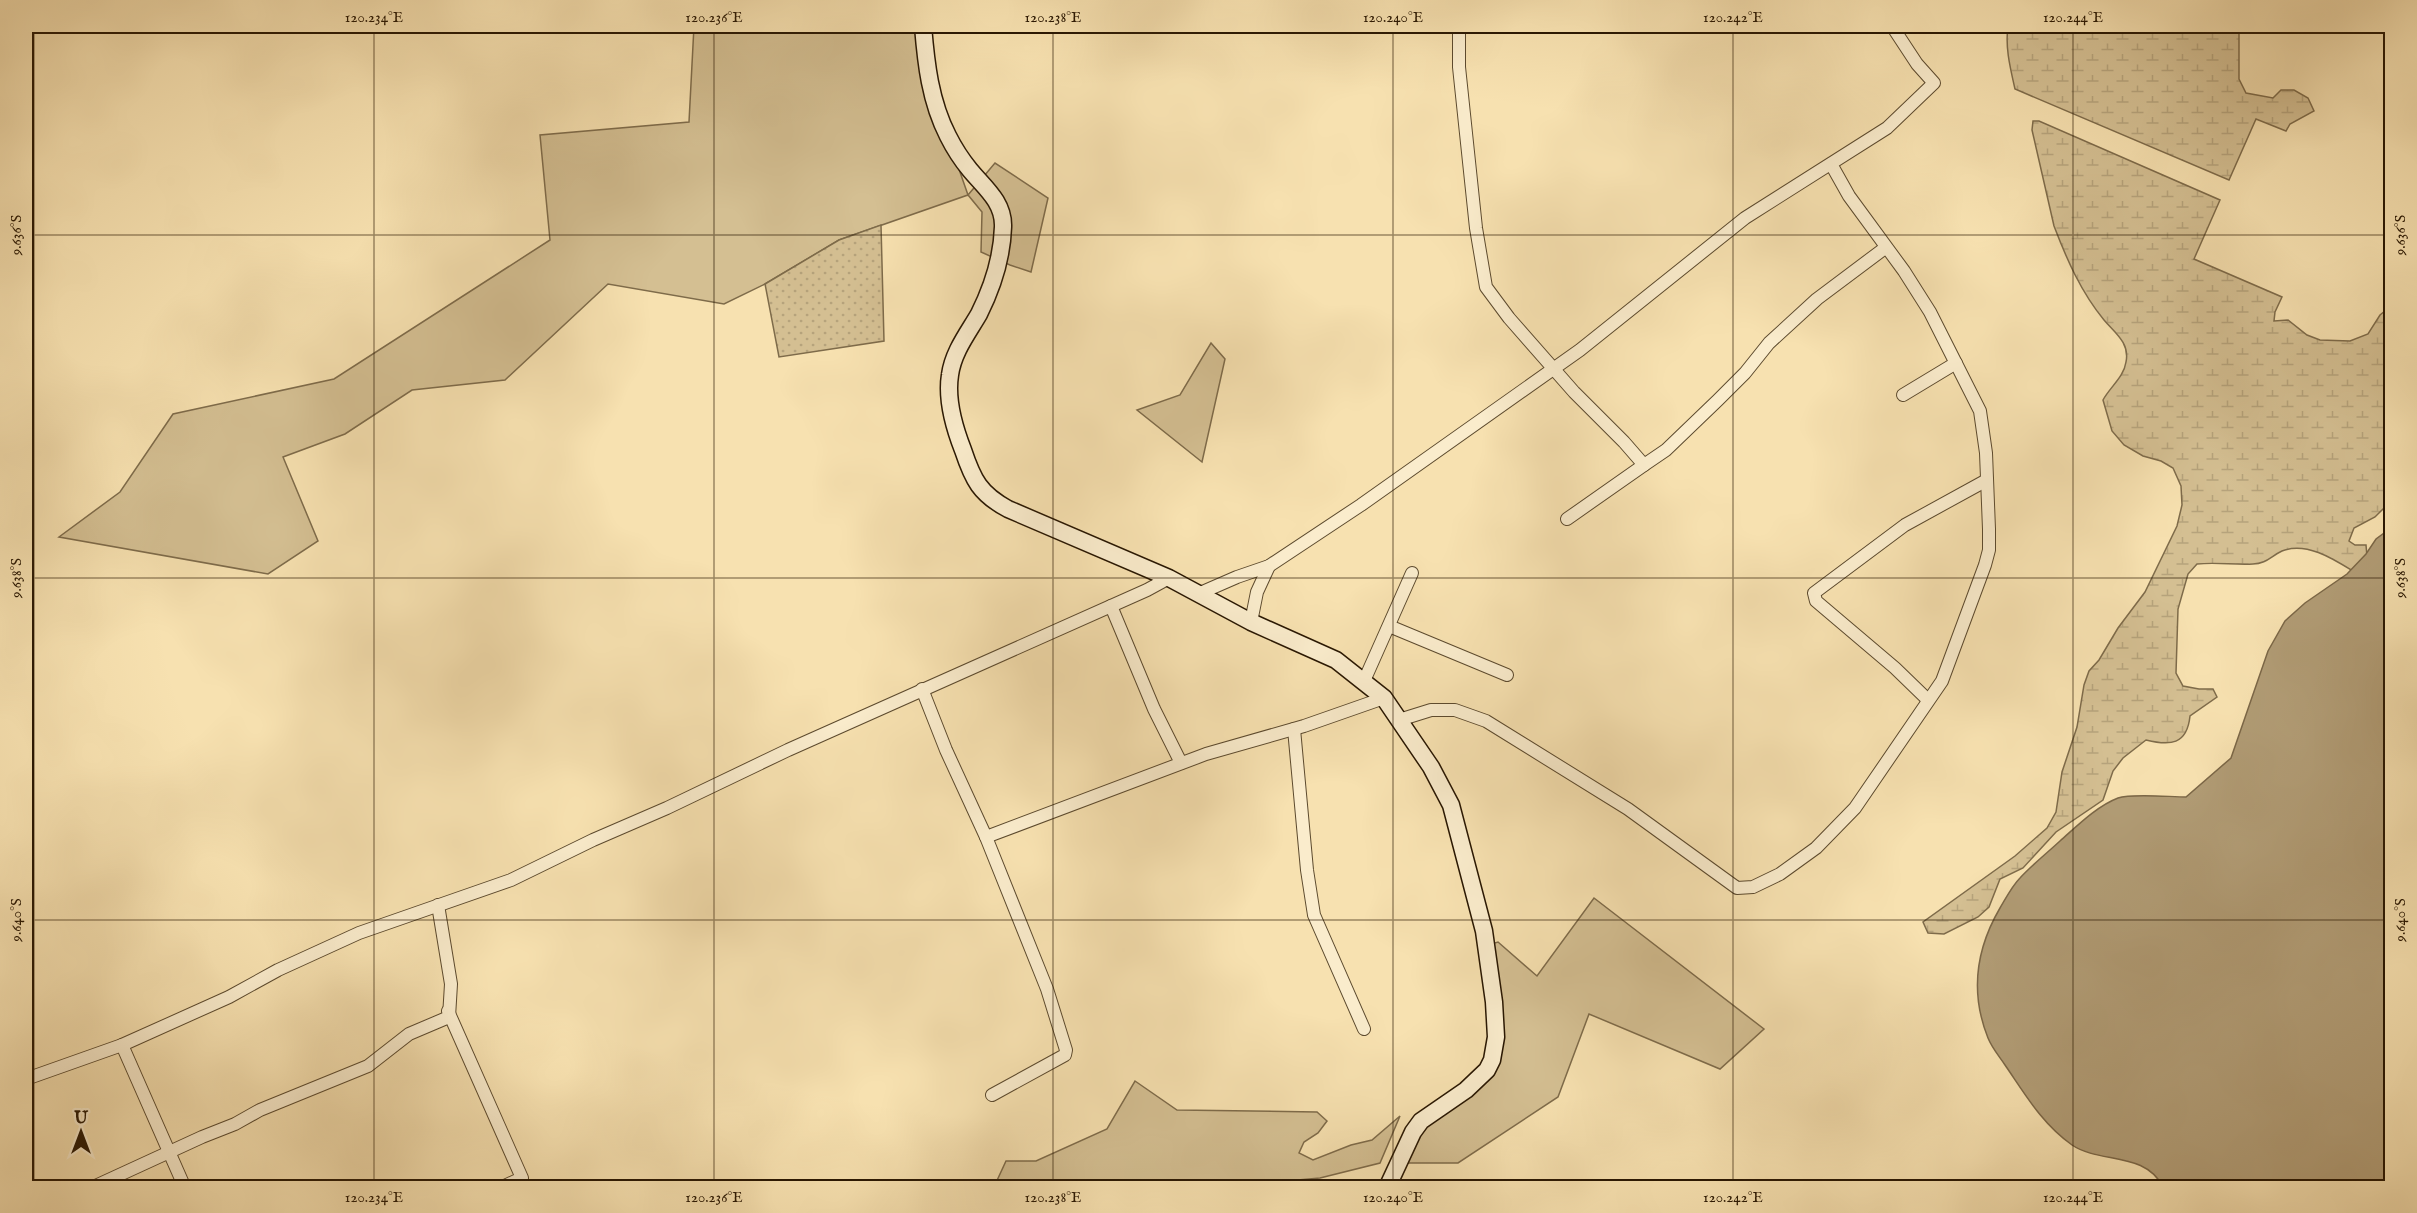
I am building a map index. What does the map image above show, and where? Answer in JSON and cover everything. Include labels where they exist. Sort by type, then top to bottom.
[{"type":"main road","points":[[923,26],[927,67],[941,120],[957,152],[994,198],[1004,224],[998,268],[950,373],[951,412],[969,469],[978,486],[990,500],[1169,578],[1251,622],[1336,660],[1384,698],[1436,776],[1451,805],[1460,832],[1484,931],[1495,1010],[1496,1037],[1492,1059],[1487,1070],[1466,1090],[1421,1121],[1413,1132],[1387,1188]]},
{"type":"street","points":[[1459,26],[1459,67],[1483,279],[1490,294],[1554,370],[1644,465]]},
{"type":"street","points":[[1198,594],[1269,566],[1361,505],[1554,370],[1744,218],[1887,128],[1934,83],[1917,64],[1893,26]]},
{"type":"street","points":[[1399,720],[1431,710],[1448,710],[1469,714],[1486,721],[1628,809],[1728,882],[1744,889],[1780,874],[1806,856],[1850,814],[1942,681],[1988,557],[1989,540],[1984,433],[1980,411],[1930,312],[1904,271],[1849,196],[1831,164]]},
{"type":"street","points":[[1567,519],[1666,450],[1744,373],[1769,343],[1817,299],[1885,248]]},
{"type":"street","points":[[1903,395],[1956,363]]},
{"type":"street","points":[[1928,700],[1895,668],[1816,601],[1814,593],[1905,525],[1987,480]]},
{"type":"street","points":[[1251,622],[1257,592],[1269,566]]},
{"type":"street","points":[[1364,681],[1412,573]]},
{"type":"street","points":[[26,1079],[122,1045],[229,997],[308,955],[359,933],[511,880],[922,689],[1169,578]]},
{"type":"street","points":[[1111,606],[1146,690],[1181,763]]},
{"type":"street","points":[[1389,626],[1507,675]]},
{"type":"street","points":[[922,689],[946,750],[986,837],[1047,989],[1066,1050],[1065,1055],[992,1095]]},
{"type":"street","points":[[986,837],[1181,763],[1384,698]]},
{"type":"street","points":[[1293,729],[1307,870],[1314,915],[1364,1029]]},
{"type":"street","points":[[91,1188],[235,1124],[260,1110],[368,1066],[409,1034],[449,1017],[451,984],[438,905]]},
{"type":"street","points":[[448,1011],[525,1183],[500,1188]]},
{"type":"street","points":[[122,1045],[185,1188]]},
{"type":"green space","points":[[694,26],[924,26],[953,152],[968,195],[839,240],[765,284],[724,304],[608,284],[505,380],[412,390],[345,434],[283,457],[318,541],[268,574],[59,537],[120,492],[173,414],[334,379],[550,240],[540,135],[689,122]]},
{"type":"green space","points":[[2008,26],[2239,26],[2239,79],[2246,93],[2273,98],[2281,90],[2294,90],[2308,98],[2314,111],[2290,124],[2286,131],[2256,119],[2229,180],[2015,89],[2008,49]]},
{"type":"green space","points":[[2033,121],[2039,121],[2220,200],[2194,259],[2282,297],[2275,312],[2274,321],[2288,320],[2307,335],[2320,340],[2350,341],[2368,334],[2380,315],[2391,306],[2391,504],[2375,517],[2354,528],[2349,541],[2355,545],[2366,545],[2368,568],[2356,573],[2321,553],[2301,548],[2282,551],[2258,564],[2197,564],[2188,574],[2178,609],[2176,673],[2183,686],[2213,689],[2217,697],[2190,716],[2188,726],[2181,738],[2170,743],[2146,740],[2123,758],[2113,771],[2103,800],[2056,832],[2023,868],[2000,879],[1989,907],[1978,917],[1944,934],[1928,933],[1923,922],[2015,856],[2047,828],[2056,812],[2062,772],[2077,727],[2084,685],[2089,671],[2145,592],[2177,526],[2182,505],[2181,486],[2173,468],[2161,461],[2143,456],[2124,445],[2112,431],[2103,400],[2123,372],[2126,349],[2121,339],[2088,298],[2059,239],[2032,130]]},
{"type":"green space","points":[[995,163],[1048,198],[1031,272],[981,252],[982,212],[968,195]]},
{"type":"green space","points":[[881,225],[884,341],[779,357],[765,284],[839,240]]},
{"type":"green space","points":[[1211,343],[1225,359],[1202,462],[1137,410],[1180,395]]},
{"type":"green space","points":[[1594,898],[1764,1029],[1720,1069],[1589,1014],[1558,1097],[1458,1163],[1404,1163],[1420,1130],[1496,1049],[1481,947],[1498,942],[1537,976]]},
{"type":"green space","points":[[1135,1081],[1177,1110],[1317,1112],[1327,1121],[1318,1133],[1304,1142],[1299,1153],[1313,1160],[1351,1145],[1372,1140],[1400,1116],[1380,1163],[1320,1178],[1220,1187],[994,1187],[1006,1161],[1036,1161],[1107,1129]]},
{"type":"shaded area","points":[[2391,528],[2391,1187],[2163,1187],[2145,1168],[2134,1163],[2083,1151],[2072,1145],[2052,1128],[2027,1098],[1991,1045],[1982,1021],[1978,972],[1985,939],[2000,908],[2017,881],[2095,811],[2124,797],[2141,795],[2186,797],[2231,758],[2268,651],[2285,621],[2305,603],[2347,574],[2366,554],[2376,539]]}]
